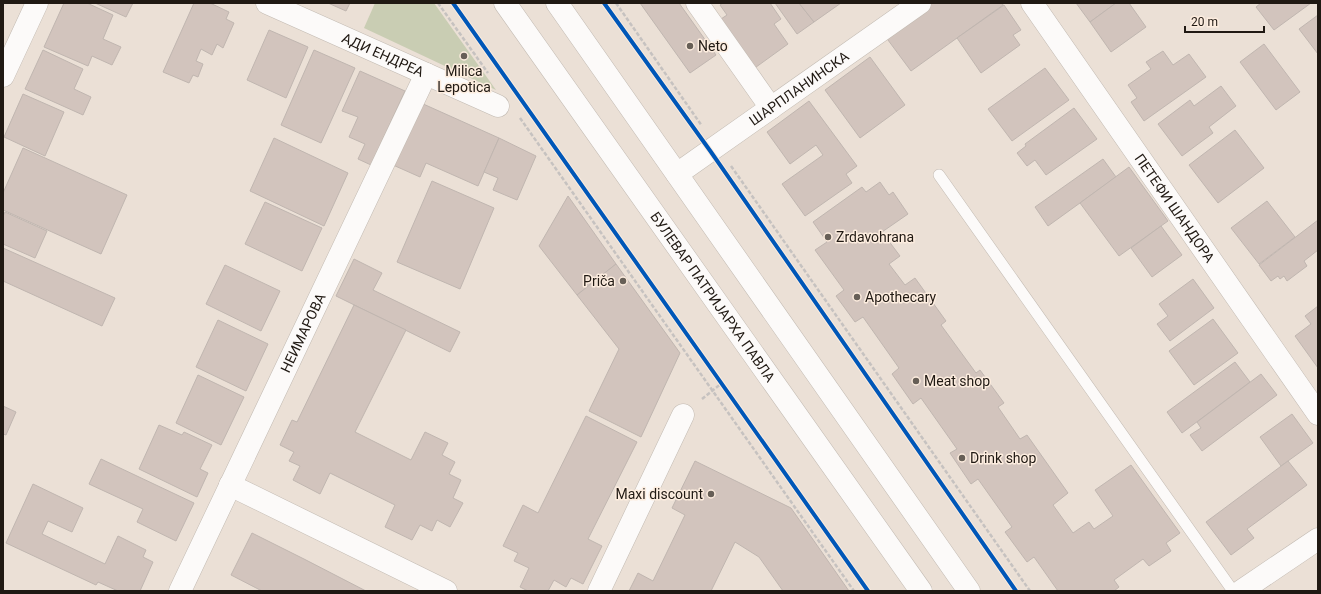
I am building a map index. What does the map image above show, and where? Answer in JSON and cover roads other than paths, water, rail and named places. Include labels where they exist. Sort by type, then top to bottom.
[{"type":"street","points":[[3,76],[37,3]]},
{"type":"street","name":"АДИ ЕНДРЕА","points":[[267,3],[507,109]]},
{"type":"street","name":"БУЛЕВАР ПАТРИЈАРХА ПАВЛА","points":[[506,3],[921,591]]},
{"type":"street","points":[[557,3],[969,591]]},
{"type":"street","points":[[697,3],[771,108]]},
{"type":"street","name":"ШАРПЛАНИНСКА","points":[[677,174],[920,3]]},
{"type":"street","name":"ПЕТЕФИ ШАНДОРА","points":[[1032,3],[1318,414]]},
{"type":"street","name":"НЕИМАРОВА","points":[[180,591],[426,74]]},
{"type":"street","points":[[599,591],[684,415]]},
{"type":"street","points":[[230,485],[446,591]]},
{"type":"street","points":[[1241,591],[1318,540]]},
{"type":"lane","points":[[939,175],[1233,591]]},
{"type":"place","name":"Neto","points":[[690,46]]},
{"type":"place","name":"Milica Lepotica","points":[[464,56]]},
{"type":"place","name":"Zrdavohrana","points":[[828,237]]},
{"type":"place","name":"Priča","points":[[623,281]]},
{"type":"place","name":"Apothecary","points":[[857,297]]},
{"type":"place","name":"Meat shop","points":[[916,381]]},
{"type":"place","name":"Drink shop","points":[[962,458]]},
{"type":"place","name":"Maxi discount","points":[[711,494]]}]
